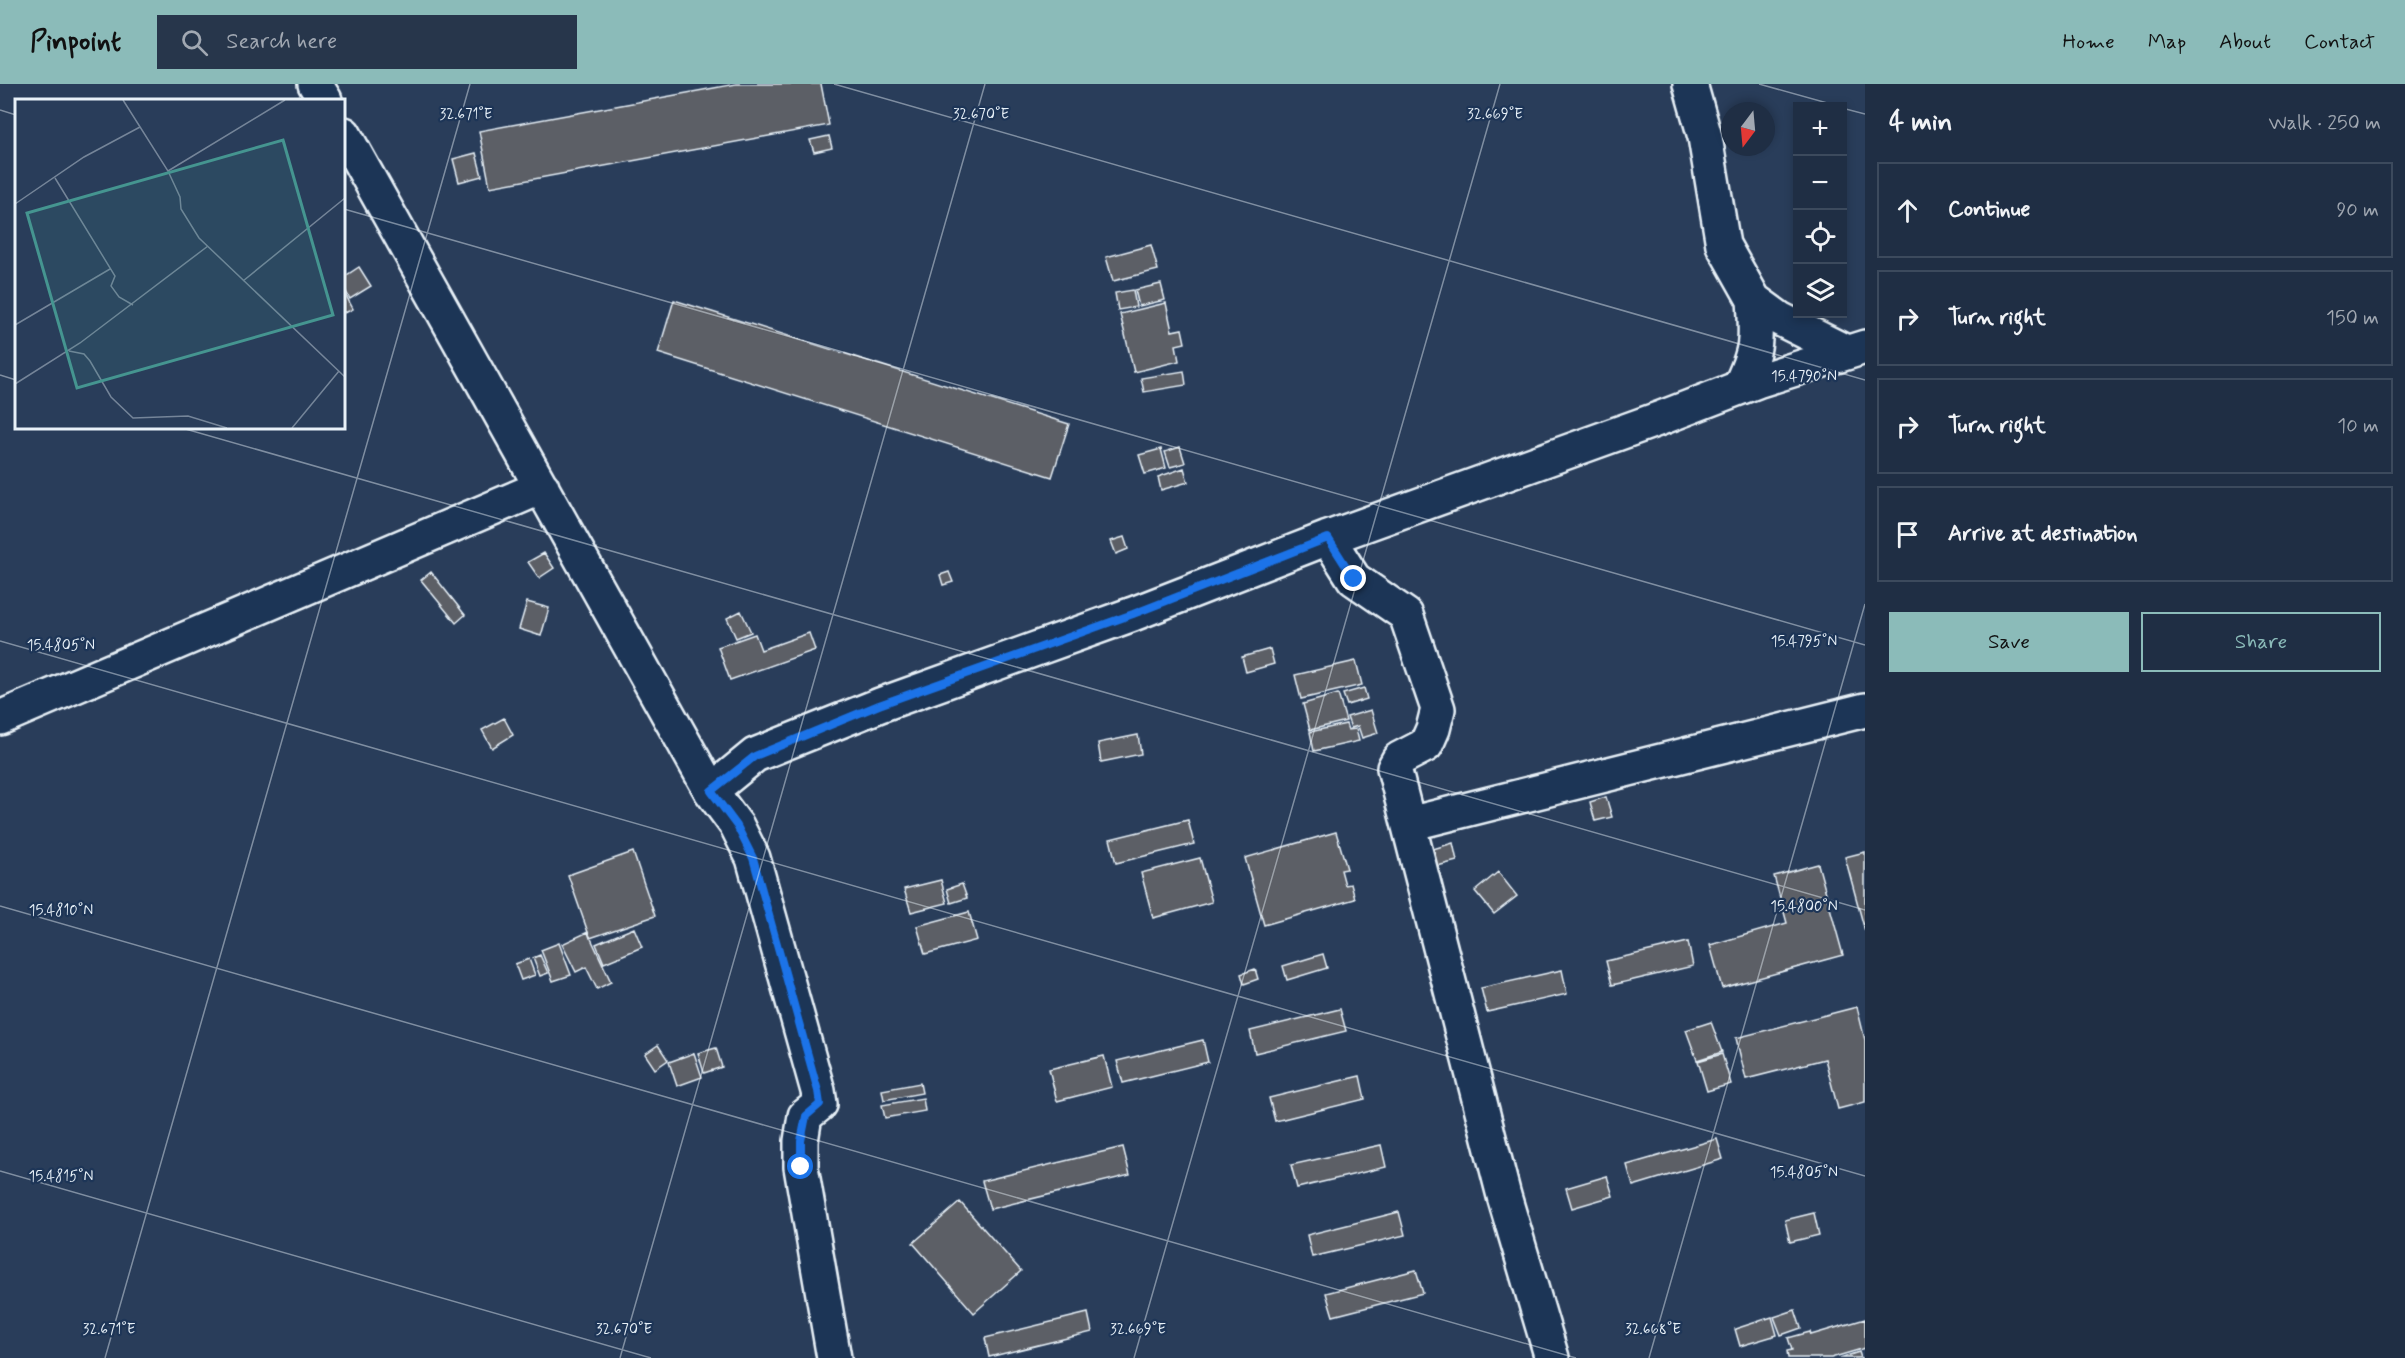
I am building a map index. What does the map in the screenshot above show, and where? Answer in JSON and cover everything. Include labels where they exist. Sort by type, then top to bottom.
[{"type":"street","points":[[315,84],[324,99]]},
{"type":"street","points":[[1690,84],[1705,137],[1723,245],[1754,300],[1780,319],[1855,349]]},
{"type":"street","points":[[345,136],[711,791],[737,826],[753,858],[818,1091],[820,1104],[806,1116],[801,1141],[801,1167],[834,1358]]},
{"type":"street","points":[[1739,388],[1753,359],[1756,335],[1754,300]]},
{"type":"street","points":[[711,791],[755,756],[879,705],[1133,614],[1328,538],[1739,388],[1855,349]]},
{"type":"street","points":[[0,718],[542,487]]},
{"type":"street","points":[[1328,538],[1354,579],[1406,615],[1438,709],[1426,745],[1399,759],[1394,768],[1504,1196],[1552,1358]]},
{"type":"street","points":[[1409,825],[1865,710]]},
{"type":"building","points":[[736,84],[821,84],[829,125],[490,187],[479,131]]},
{"type":"building","points":[[829,136],[832,148],[814,152],[810,140]]},
{"type":"building","points":[[476,153],[482,176],[459,182],[453,159]]},
{"type":"building","points":[[1151,245],[1158,270],[1113,281],[1106,257]]},
{"type":"building","points":[[359,267],[371,286],[350,299],[345,290],[345,276]]},
{"type":"building","points":[[1161,284],[1165,300],[1139,306],[1135,290]]},
{"type":"building","points":[[1133,290],[1136,307],[1118,310],[1115,293]]},
{"type":"building","points":[[345,294],[353,309],[345,313]]},
{"type":"building","points":[[674,300],[1069,424],[1052,477],[658,353]]},
{"type":"building","points":[[1166,303],[1172,331],[1182,329],[1185,343],[1176,345],[1179,361],[1134,372],[1120,314]]},
{"type":"building","points":[[1184,371],[1186,385],[1144,392],[1141,378]]},
{"type":"building","points":[[1180,447],[1185,463],[1170,467],[1165,452]]},
{"type":"building","points":[[1161,449],[1166,468],[1145,474],[1139,455]]},
{"type":"building","points":[[1184,468],[1188,482],[1161,490],[1158,477]]},
{"type":"building","points":[[1124,537],[1128,549],[1116,554],[1111,541]]},
{"type":"building","points":[[544,553],[554,568],[539,578],[528,562]]},
{"type":"building","points":[[431,572],[465,615],[456,623],[421,580]]},
{"type":"building","points":[[949,572],[953,582],[943,585],[940,575]]},
{"type":"building","points":[[527,602],[549,608],[541,636],[519,629]]},
{"type":"building","points":[[741,611],[751,632],[736,638],[727,618]]},
{"type":"building","points":[[809,633],[815,650],[730,680],[718,647],[755,634],[761,650]]},
{"type":"building","points":[[1270,649],[1274,664],[1246,672],[1242,657]]},
{"type":"building","points":[[1356,661],[1362,685],[1301,699],[1295,675]]},
{"type":"building","points":[[1364,688],[1367,699],[1347,705],[1343,694]]},
{"type":"building","points":[[1338,694],[1346,721],[1310,730],[1303,704]]},
{"type":"building","points":[[1371,710],[1378,733],[1362,738],[1358,726],[1351,728],[1347,717]]},
{"type":"building","points":[[504,718],[513,735],[492,748],[482,730]]},
{"type":"building","points":[[1346,724],[1348,730],[1356,729],[1359,741],[1314,751],[1310,732]]},
{"type":"building","points":[[1138,735],[1141,754],[1101,762],[1098,743]]},
{"type":"building","points":[[1606,797],[1612,817],[1595,821],[1590,802]]},
{"type":"building","points":[[1188,820],[1194,844],[1116,863],[1110,839]]},
{"type":"building","points":[[1336,832],[1347,869],[1341,870],[1345,885],[1351,884],[1355,899],[1264,925],[1245,858]]},
{"type":"building","points":[[1453,843],[1457,861],[1437,866],[1433,849]]},
{"type":"building","points":[[633,852],[655,916],[590,938],[568,875]]},
{"type":"building","points":[[1865,852],[1865,931],[1845,857]]},
{"type":"building","points":[[1200,858],[1212,902],[1153,918],[1141,873]]},
{"type":"building","points":[[1818,864],[1843,955],[1722,988],[1710,945],[1787,923],[1774,876]]},
{"type":"building","points":[[1498,872],[1517,896],[1494,914],[1475,891]]},
{"type":"building","points":[[941,880],[947,903],[911,912],[904,889]]},
{"type":"building","points":[[962,884],[967,898],[951,903],[947,889]]},
{"type":"building","points":[[969,912],[977,940],[925,954],[917,926]]},
{"type":"building","points":[[634,928],[642,947],[604,963],[596,944]]},
{"type":"building","points":[[588,932],[611,982],[597,989],[586,967],[576,972],[562,944]]},
{"type":"building","points":[[1688,942],[1693,966],[1612,985],[1606,961]]},
{"type":"building","points":[[559,943],[571,975],[553,981],[541,950]]},
{"type":"building","points":[[1323,954],[1327,968],[1287,980],[1283,966]]},
{"type":"building","points":[[540,955],[548,973],[540,976],[533,958]]},
{"type":"building","points":[[529,959],[535,975],[521,980],[515,964]]},
{"type":"building","points":[[1255,969],[1258,979],[1244,984],[1241,974]]},
{"type":"building","points":[[1562,970],[1567,994],[1487,1012],[1481,988]]},
{"type":"building","points":[[1857,1007],[1865,1040],[1865,1102],[1838,1109],[1825,1059],[1746,1079],[1736,1038]]},
{"type":"building","points":[[1340,1009],[1346,1031],[1255,1053],[1250,1031]]},
{"type":"building","points":[[1711,1022],[1722,1052],[1697,1060],[1686,1030]]},
{"type":"building","points":[[1203,1040],[1208,1062],[1123,1083],[1117,1061]]},
{"type":"building","points":[[658,1045],[668,1060],[655,1069],[645,1054]]},
{"type":"building","points":[[716,1048],[722,1067],[704,1073],[698,1053]]},
{"type":"building","points":[[694,1053],[702,1077],[677,1086],[669,1062]]},
{"type":"building","points":[[1722,1054],[1731,1084],[1707,1091],[1698,1061]]},
{"type":"building","points":[[1104,1056],[1112,1087],[1057,1101],[1049,1069]]},
{"type":"building","points":[[1360,1076],[1365,1099],[1275,1121],[1269,1098]]},
{"type":"building","points":[[920,1083],[922,1093],[884,1100],[882,1090]]},
{"type":"building","points":[[923,1098],[925,1111],[885,1118],[882,1105]]},
{"type":"building","points":[[1717,1139],[1723,1159],[1633,1186],[1627,1165]]},
{"type":"building","points":[[1381,1145],[1386,1167],[1297,1188],[1291,1165]]},
{"type":"building","points":[[1123,1147],[1130,1175],[990,1209],[982,1181]]},
{"type":"building","points":[[1607,1176],[1613,1196],[1572,1208],[1566,1188]]},
{"type":"building","points":[[960,1202],[1021,1271],[974,1313],[913,1243]]},
{"type":"building","points":[[1399,1212],[1405,1235],[1312,1257],[1307,1235]]},
{"type":"building","points":[[1814,1213],[1819,1235],[1790,1242],[1785,1220]]},
{"type":"building","points":[[1416,1270],[1423,1293],[1333,1316],[1326,1293]]},
{"type":"building","points":[[1795,1310],[1801,1328],[1781,1335],[1774,1317]]},
{"type":"building","points":[[1088,1313],[1092,1332],[989,1357],[985,1338]]},
{"type":"building","points":[[1772,1317],[1777,1335],[1740,1346],[1735,1329]]},
{"type":"building","points":[[1865,1319],[1865,1348],[1831,1358],[1788,1358],[1787,1351],[1792,1350],[1788,1338],[1810,1332],[1811,1335]]},
{"type":"building","points":[[1859,1352],[1861,1358],[1840,1358]]},
{"type":"route","points":[[801,1167],[801,1141],[806,1116],[820,1104],[818,1091],[753,858],[737,826],[711,791],[755,756],[879,705],[1133,614],[1328,538],[1354,579]]}]
